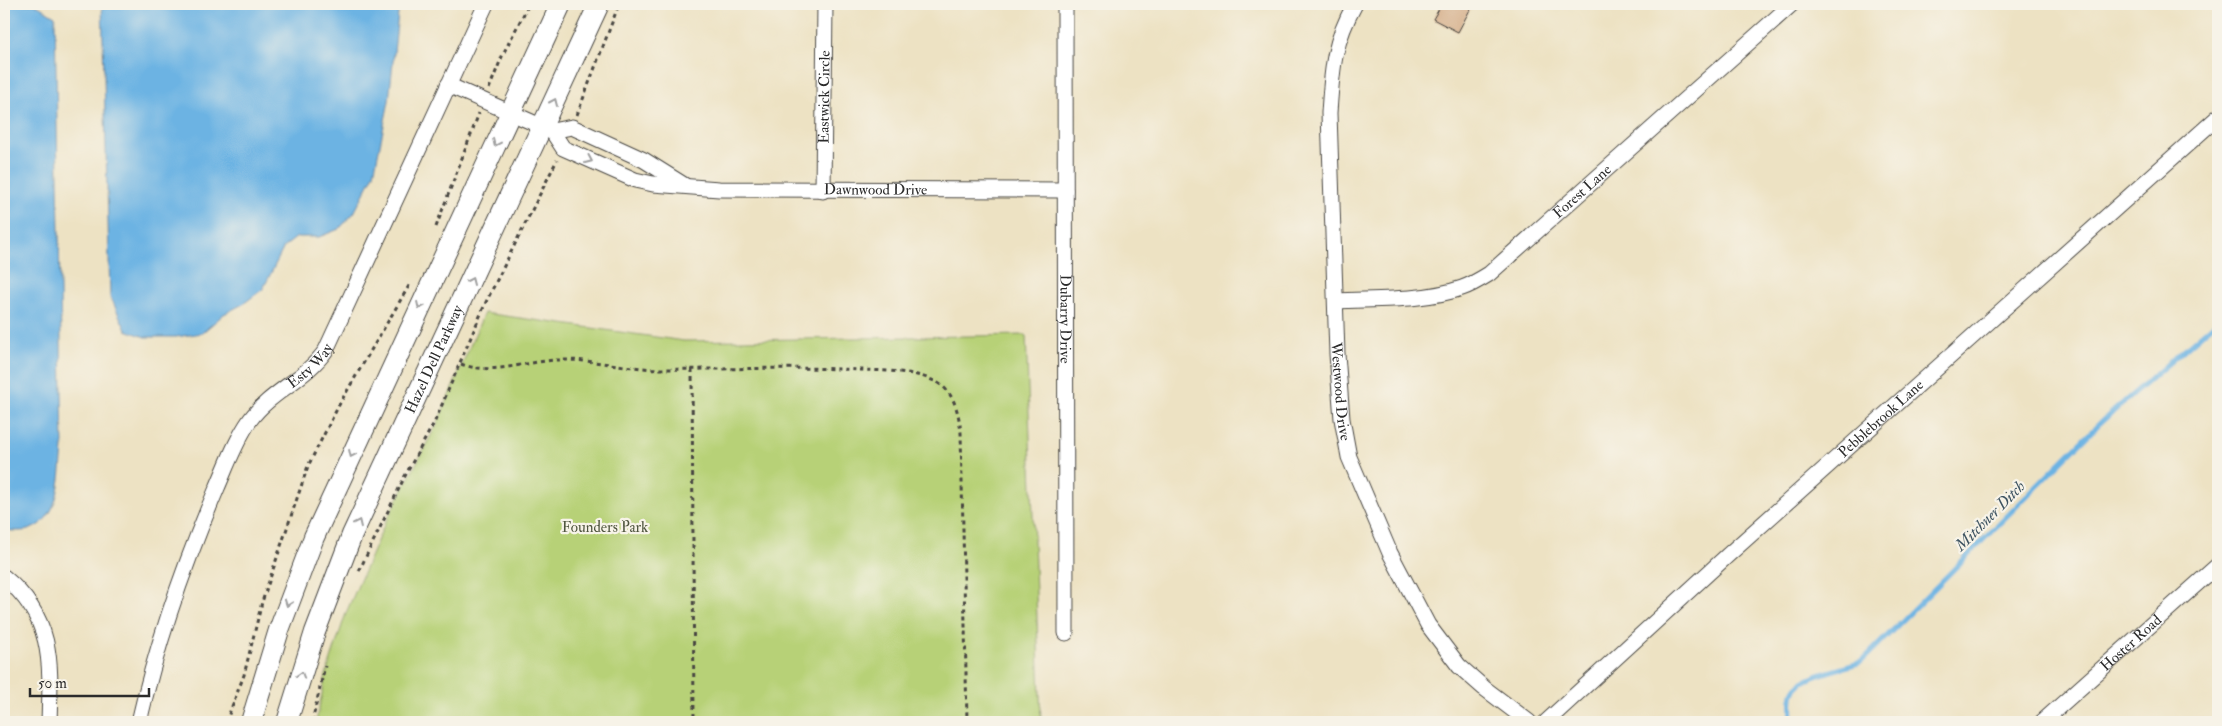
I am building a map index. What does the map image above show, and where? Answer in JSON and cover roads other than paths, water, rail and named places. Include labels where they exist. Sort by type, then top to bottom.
[{"type":"main road","points":[[251,722],[279,630],[314,537],[561,4]]},
{"type":"main road","name":"Hazel Dell Parkway","points":[[287,722],[313,639],[352,535],[548,129],[599,4]]},
{"type":"street","name":"Esty Way","points":[[139,722],[166,626],[188,562],[212,501],[243,432],[256,412],[314,365],[326,350],[486,4]]},
{"type":"street","name":"Eastwick Circle","points":[[823,191],[825,4]]},
{"type":"street","name":"Dubarry Drive","points":[[1065,4],[1066,633]]},
{"type":"street","name":"Westwood Drive","points":[[1355,4],[1337,41],[1330,107],[1337,301],[1337,354],[1345,438],[1350,458],[1366,501],[1419,611],[1459,666],[1484,688],[1529,722]]},
{"type":"street","name":"Forest Lane","points":[[1337,301],[1444,292],[1463,288],[1490,274],[1792,4]]},
{"type":"street","name":"Dawnwood Drive","points":[[448,84],[548,129],[562,148],[635,180],[719,189],[823,191],[1065,190]]},
{"type":"street","name":"Pebblebrook Lane","points":[[1546,722],[1728,555],[2218,117]]},
{"type":"street","name":"Dawnwood Drive","points":[[548,129],[572,127],[644,160],[686,186]]},
{"type":"street","name":"Hoster Road","points":[[2042,722],[2218,565]]},
{"type":"street","points":[[4,577],[30,603],[46,636],[50,657],[49,722]]},
{"type":"water","points":[[4,4],[35,4],[55,16],[63,448],[59,483],[54,505],[41,523],[31,529],[21,531],[4,530]]},
{"type":"water","points":[[102,4],[399,4],[389,101],[374,174],[354,213],[339,229],[319,237],[297,237],[284,247],[263,289],[243,304],[224,314],[202,333],[176,337],[145,337],[126,330],[110,296]]},
{"type":"waterway","name":"Mitchner Ditch","points":[[1790,722],[1793,695],[1798,685],[1824,673],[1861,662],[2100,423],[2218,320]]},
{"type":"park label","name":"Founders Park","points":[[605,527]]}]
